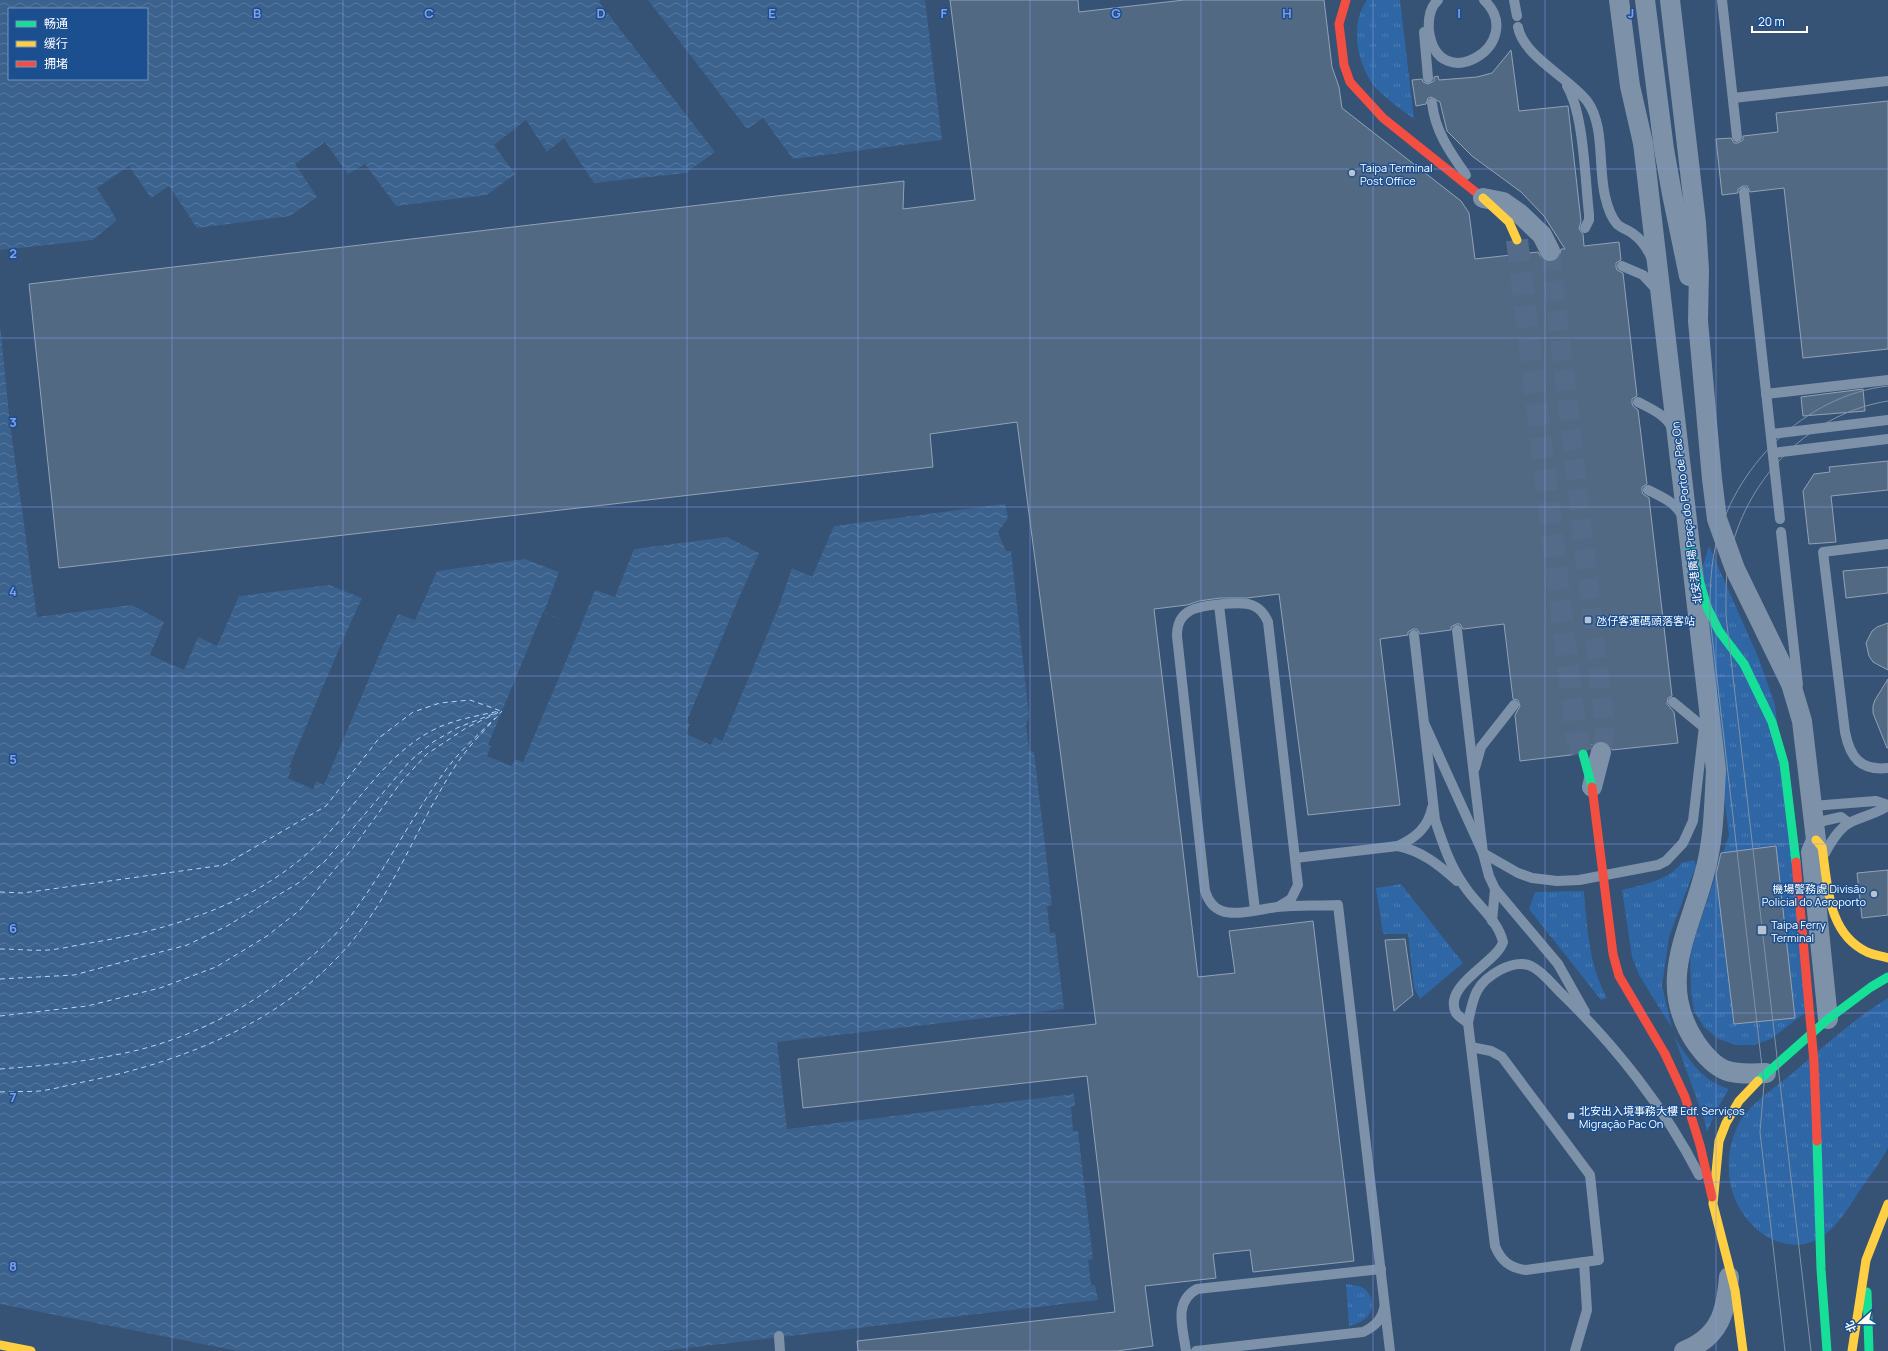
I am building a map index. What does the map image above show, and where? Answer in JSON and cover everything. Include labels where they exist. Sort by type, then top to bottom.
[{"type":"main road","points":[[1346,0],[1339,24],[1344,65],[1350,82],[1382,118],[1481,195],[1509,222],[1517,240]]},
{"type":"main road","points":[[1689,540],[1706,606],[1719,631],[1744,664],[1772,722],[1784,764],[1791,816],[1814,1062],[1821,1269],[1827,1351]]},
{"type":"main road","points":[[1592,787],[1614,954],[1619,976],[1666,1054],[1685,1097],[1700,1145],[1713,1204],[1730,1268],[1743,1351]]},
{"type":"main road","points":[[1816,831],[1832,911],[1838,927],[1845,936],[1866,952],[1888,958]]},
{"type":"main road","points":[[1713,1204],[1719,1141],[1726,1123],[1739,1101],[1766,1073],[1828,1019],[1871,987],[1888,978]]},
{"type":"main road","points":[[1869,1351],[1867,1290],[1870,1262],[1880,1212],[1888,1196]]},
{"type":"main road","points":[[1852,1351],[1866,1260],[1888,1204]]},
{"type":"main road","points":[[0,1345],[31,1351]]},
{"type":"street","name":"北安港廣場 Praça do Porto de Pac On","points":[[1619,0],[1630,86],[1643,143],[1707,692],[1708,730],[1716,770],[1714,819],[1704,875],[1680,947],[1677,970],[1677,995],[1682,1020],[1705,1056],[1721,1070],[1741,1074],[1766,1073]]},
{"type":"street","points":[[1670,0],[1696,223],[1699,270],[1698,321]]},
{"type":"street","points":[[1646,5],[1670,187],[1698,321],[1717,519],[1735,568],[1791,684],[1802,721],[1816,831],[1810,852],[1828,1019]]},
{"type":"street","points":[[1481,195],[1503,202],[1520,214],[1542,235],[1550,251]]},
{"type":"street","points":[[1592,753],[1592,787]]},
{"type":"street","points":[[1685,1351],[1710,1336],[1721,1318],[1728,1293],[1730,1268]]},
{"type":"lane","points":[[1428,78],[1423,27],[1426,10],[1434,0]]},
{"type":"lane","points":[[1438,0],[1432,7],[1428,22],[1432,43],[1438,54],[1444,59],[1456,62],[1466,62],[1476,58],[1485,52],[1491,44],[1495,34],[1496,23],[1493,12],[1484,0]]},
{"type":"lane","points":[[1460,60],[1476,56],[1484,49],[1492,35],[1493,21],[1491,12],[1481,0]]},
{"type":"lane","points":[[1514,0],[1517,16]]},
{"type":"lane","points":[[1722,0],[1737,137]]},
{"type":"lane","points":[[1518,27],[1521,38],[1529,50],[1558,73],[1583,97],[1594,113],[1604,195],[1609,210],[1617,224],[1634,234],[1647,247],[1658,269]]},
{"type":"lane","points":[[1558,73],[1571,93],[1576,105],[1589,214],[1585,228]]},
{"type":"lane","points":[[1733,98],[1888,81]]},
{"type":"lane","points":[[1432,103],[1434,117],[1446,146],[1481,195]]},
{"type":"lane","points":[[1744,192],[1780,519]]},
{"type":"lane","points":[[1622,266],[1643,275],[1656,288],[1662,306]]},
{"type":"lane","points":[[1766,394],[1888,380]]},
{"type":"lane","points":[[1638,402],[1657,412],[1671,425],[1678,444]]},
{"type":"lane","points":[[1771,434],[1888,420]]},
{"type":"lane","points":[[1773,453],[1888,439]]},
{"type":"lane","points":[[1648,490],[1667,499],[1681,512],[1689,540]]},
{"type":"lane","points":[[1781,532],[1802,721]]},
{"type":"lane","points":[[1888,544],[1823,552],[1848,747],[1853,756],[1864,766],[1888,768]]},
{"type":"lane","points":[[1278,907],[1286,904],[1295,892],[1298,885],[1268,622],[1265,615],[1253,605],[1244,603],[1196,608],[1181,618],[1177,627],[1177,636],[1205,891],[1208,900],[1214,907],[1231,913],[1278,907],[1338,905],[1390,1351]]},
{"type":"lane","points":[[1219,605],[1255,910]]},
{"type":"lane","points":[[1457,630],[1483,853],[1489,876],[1495,889],[1558,964],[1590,1021]]},
{"type":"lane","points":[[1414,634],[1435,820],[1444,849],[1451,865],[1465,888],[1492,921],[1502,936],[1503,942],[1500,950],[1482,964],[1466,981],[1455,999],[1457,1014],[1468,1024]]},
{"type":"lane","points":[[1425,724],[1483,853],[1518,873],[1532,878],[1579,880],[1658,865],[1666,861],[1683,843],[1693,821],[1708,730],[1673,702]]},
{"type":"lane","points":[[1475,782],[1475,764],[1481,747],[1514,705]]},
{"type":"lane","points":[[1398,846],[1411,840],[1422,830],[1430,817],[1433,802]]},
{"type":"lane","points":[[1816,831],[1876,802],[1888,805]]},
{"type":"lane","points":[[1816,831],[1837,834],[1849,823],[1878,813],[1888,805]]},
{"type":"lane","points":[[1816,831],[1841,818],[1849,823]]},
{"type":"lane","points":[[1295,858],[1398,846],[1413,849],[1426,856],[1465,888]]},
{"type":"lane","points":[[1492,921],[1495,889]]},
{"type":"lane","points":[[1471,1047],[1491,1051],[1502,1057],[1590,1175],[1600,1260],[1526,1270],[1515,1268],[1506,1263],[1499,1256],[1495,1246],[1468,1024],[1474,997],[1482,984],[1498,971],[1518,965],[1527,965],[1537,970],[1590,1021],[1666,1116],[1685,1147],[1713,1204]]},
{"type":"lane","points":[[1575,1351],[1587,1310],[1584,1262]]},
{"type":"lane","points":[[1186,1351],[1182,1307],[1185,1299],[1190,1293],[1197,1289],[1381,1269]]},
{"type":"lane","points":[[1196,1351],[1363,1332],[1376,1324],[1381,1317],[1385,1303]]},
{"type":"lane","points":[[779,1336],[780,1351]]},
{"type":"green space","points":[[1367,0],[1400,0],[1414,119],[1375,87],[1364,68],[1360,56],[1357,32],[1361,10]]},
{"type":"green space","points":[[1709,546],[1759,659],[1775,705],[1810,1009],[1771,1039],[1754,1045],[1736,1045],[1718,1039],[1704,1027],[1694,1011],[1691,993],[1690,952],[1729,835],[1699,596],[1703,565]]},
{"type":"green space","points":[[1694,860],[1696,866],[1669,937],[1662,986],[1672,1028],[1639,975],[1632,957],[1622,890],[1663,878],[1677,869],[1681,863]]},
{"type":"green space","points":[[1401,884],[1463,963],[1420,999],[1414,988],[1408,934],[1383,934],[1376,888]]},
{"type":"green space","points":[[1584,891],[1590,946],[1596,973],[1607,998],[1601,1000],[1529,909],[1535,892]]},
{"type":"green space","points":[[1888,998],[1888,1147],[1886,1151],[1843,1216],[1824,1235],[1810,1242],[1796,1245],[1782,1243],[1768,1237],[1756,1229],[1746,1218],[1732,1191],[1729,1174],[1729,1158],[1732,1141],[1738,1125],[1742,1118],[1761,1098],[1849,1025]]},
{"type":"green space","points":[[1674,1036],[1690,1061],[1703,1075],[1711,1081],[1729,1089],[1716,1111],[1707,1132],[1704,1119]]},
{"type":"green space","points":[[1346,1284],[1363,1288],[1370,1295],[1372,1300],[1372,1309],[1367,1317],[1359,1323],[1349,1326]]},
{"type":"water","points":[[0,0],[925,0],[942,140],[793,159],[763,118],[747,129],[723,98],[691,121],[715,152],[686,173],[594,183],[564,138],[547,152],[526,120],[494,145],[515,174],[487,195],[396,206],[365,164],[348,174],[325,142],[295,164],[317,197],[290,216],[197,228],[169,186],[151,198],[129,166],[97,188],[117,220],[93,240],[0,250]]},
{"type":"water","points":[[0,324],[10,424],[37,617],[132,605],[164,622],[150,655],[184,670],[198,637],[217,646],[239,596],[329,585],[362,598],[345,635],[381,650],[398,614],[415,620],[437,571],[525,559],[559,572],[544,612],[580,628],[595,590],[615,597],[634,549],[727,537],[759,553],[742,591],[779,606],[792,568],[812,577],[834,526],[1005,504],[1008,518],[998,532],[1006,551],[1011,551],[1029,716],[1026,725],[1029,751],[1034,752],[1052,905],[1047,906],[1050,933],[1055,932],[1064,1009],[777,1042],[787,1129],[1074,1094],[1075,1106],[1071,1107],[1073,1131],[1078,1131],[1093,1259],[1088,1260],[1091,1285],[1095,1285],[1098,1300],[661,1351],[238,1351],[0,1304]]},
{"type":"pier","points":[[601,0],[648,0],[723,98],[691,121],[599,2]]},
{"type":"pier","points":[[742,591],[779,606],[722,741],[714,737],[711,745],[686,734],[690,724],[686,723]]},
{"type":"pier","points":[[543,612],[580,628],[523,762],[515,759],[512,766],[487,756],[491,746],[488,745]]},
{"type":"pier","points":[[345,635],[381,650],[324,785],[316,781],[313,789],[288,778],[292,768],[289,767]]},
{"type":"building","points":[[950,0],[1078,0],[1079,12],[1184,0],[1324,0],[1332,67],[1339,87],[1342,108],[1461,201],[1469,213],[1475,259],[1538,252],[1543,260],[1550,262],[1559,258],[1561,249],[1565,249],[1544,216],[1521,192],[1472,156],[1447,131],[1440,102],[1431,97],[1428,98],[1426,104],[1416,106],[1412,80],[1422,79],[1423,82],[1428,84],[1434,81],[1434,77],[1438,76],[1439,80],[1477,77],[1492,73],[1511,50],[1519,111],[1568,106],[1581,221],[1579,229],[1583,234],[1584,246],[1619,242],[1621,260],[1616,263],[1616,267],[1617,270],[1623,273],[1637,396],[1632,399],[1632,403],[1638,410],[1647,484],[1642,487],[1642,491],[1643,494],[1649,498],[1672,696],[1668,698],[1667,704],[1674,712],[1678,743],[1612,750],[1609,744],[1604,741],[1598,741],[1592,745],[1587,742],[1580,742],[1574,746],[1571,755],[1520,761],[1515,715],[1520,706],[1518,700],[1513,699],[1504,624],[1463,629],[1460,624],[1456,624],[1451,627],[1451,630],[1420,634],[1417,629],[1413,629],[1408,632],[1408,635],[1380,639],[1400,805],[1308,815],[1279,594],[1247,598],[1220,598],[1199,601],[1187,605],[1154,609],[1198,977],[1235,973],[1229,931],[1313,921],[1354,1261],[1253,1272],[1250,1250],[1213,1254],[1216,1278],[1145,1286],[1153,1346],[1117,1351],[858,1351],[857,1341],[1115,1312],[1087,1076],[803,1108],[798,1059],[1096,1024],[1017,422],[930,434],[933,467],[59,568],[29,284],[904,181],[903,209],[975,200]]},
{"type":"building","points":[[1888,101],[1888,349],[1803,358],[1784,188],[1750,192],[1747,186],[1743,186],[1738,189],[1738,193],[1722,195],[1716,139],[1731,138],[1734,143],[1738,143],[1743,140],[1743,136],[1778,132],[1776,113]]},
{"type":"building","points":[[1863,389],[1865,411],[1803,416],[1801,397]]},
{"type":"building","points":[[1888,461],[1888,490],[1831,496],[1836,542],[1809,544],[1803,491],[1814,474],[1830,472],[1829,467]]},
{"type":"building","points":[[1888,567],[1888,593],[1846,598],[1843,571]]},
{"type":"building","points":[[1888,623],[1888,670],[1873,662],[1869,656],[1866,643],[1872,631],[1877,627]]},
{"type":"building","points":[[1888,679],[1887,748],[1873,713],[1873,706]]},
{"type":"building","points":[[1776,846],[1795,1018],[1734,1024],[1716,874],[1721,853]]},
{"type":"building","name":"機場警務處 Divisão Policial do Aeroporto","points":[[1888,870],[1888,915],[1862,918],[1857,873]]},
{"type":"building","points":[[1405,939],[1413,995],[1394,1011],[1385,940]]},
{"type":"ferry route","points":[[0,892],[23,893],[224,865],[326,806],[380,737],[413,712],[440,703],[470,700],[501,711]]},
{"type":"ferry route","points":[[0,949],[48,950],[119,938],[177,923],[206,913],[233,901],[260,888],[285,872],[308,853],[324,838],[383,770],[416,740],[435,729],[450,723],[499,711]]},
{"type":"ferry route","points":[[0,1016],[87,1006],[160,988],[216,967],[267,936],[300,910],[352,849],[402,781],[427,754],[466,728],[501,711]]},
{"type":"ferry route","points":[[0,1092],[40,1091],[51,1089],[122,1073],[161,1062],[199,1048],[236,1031],[271,1011],[304,988],[333,962],[360,931],[387,891],[443,785],[472,744],[502,711]]},
{"type":"ferry route","points":[[0,979],[74,975],[187,945],[227,926],[300,882],[325,861],[410,761],[433,742],[457,728],[498,712]]},
{"type":"ferry route","points":[[0,1069],[86,1060],[140,1050],[164,1043],[211,1024],[255,999],[276,985],[317,952],[343,925],[375,881],[435,785],[448,767],[464,748],[495,718]]},
{"type":"tunnel","points":[[1517,240],[1576,734],[1583,754]]},
{"type":"tunnel","points":[[1550,251],[1604,720],[1605,731],[1601,752]]},
{"type":"tram line","points":[[1785,1351],[1760,1132],[1764,1084],[1710,618],[1712,566],[1715,549],[1724,519],[1738,491],[1755,464],[1777,440],[1801,420],[1828,404],[1857,392],[1888,386]]},
{"type":"tram line","points":[[1811,1351],[1726,616],[1727,575],[1731,550],[1740,523],[1752,497],[1768,474],[1787,452],[1809,434],[1834,419],[1860,408],[1888,401]]},
{"type":"traffic: fast","points":[[1690,549],[1707,607],[1719,631],[1744,664]]},
{"type":"traffic: fast","points":[[1744,664],[1772,722],[1784,763],[1796,862]]},
{"type":"traffic: fast","points":[[1583,754],[1592,787]]},
{"type":"traffic: fast","points":[[1758,1081],[1828,1019],[1871,987],[1888,977]]},
{"type":"traffic: fast","points":[[1817,1141],[1821,1269],[1827,1351]]},
{"type":"traffic: fast","points":[[1867,1292],[1869,1351]]},
{"type":"traffic: slow","points":[[1483,198],[1509,222],[1517,240]]},
{"type":"traffic: slow","points":[[1816,840],[1822,847],[1828,892],[1832,907],[1844,933],[1854,944],[1867,952],[1888,958]]},
{"type":"traffic: slow","points":[[1743,1351],[1735,1290],[1713,1204],[1719,1141],[1726,1123],[1739,1101],[1758,1081]]},
{"type":"traffic: slow","points":[[1852,1351],[1866,1260],[1888,1204]]},
{"type":"traffic: slow","points":[[0,1345],[31,1351]]},
{"type":"traffic: jam","points":[[1346,0],[1339,24],[1344,65],[1350,82],[1383,118],[1483,198]]},
{"type":"traffic: jam","points":[[1592,787],[1613,954],[1619,976],[1665,1054]]},
{"type":"traffic: jam","points":[[1796,862],[1814,1062],[1817,1141]]},
{"type":"traffic: jam","points":[[1665,1054],[1685,1097],[1700,1145],[1712,1197]]},
{"type":"place","name":"Taipa Terminal Post Office","points":[[1352,173]]},
{"type":"place","name":"氹仔客運碼頭落客站","points":[[1588,620]]},
{"type":"place","name":"機場警務處 Divisão Policial do Aeroporto","points":[[1874,894]]},
{"type":"place","name":"Taipa Ferry Terminal","points":[[1762,930]]},
{"type":"place","name":"北安出入境事務大樓 Edf. Serviços Migração Pac On","points":[[1571,1116]]}]
